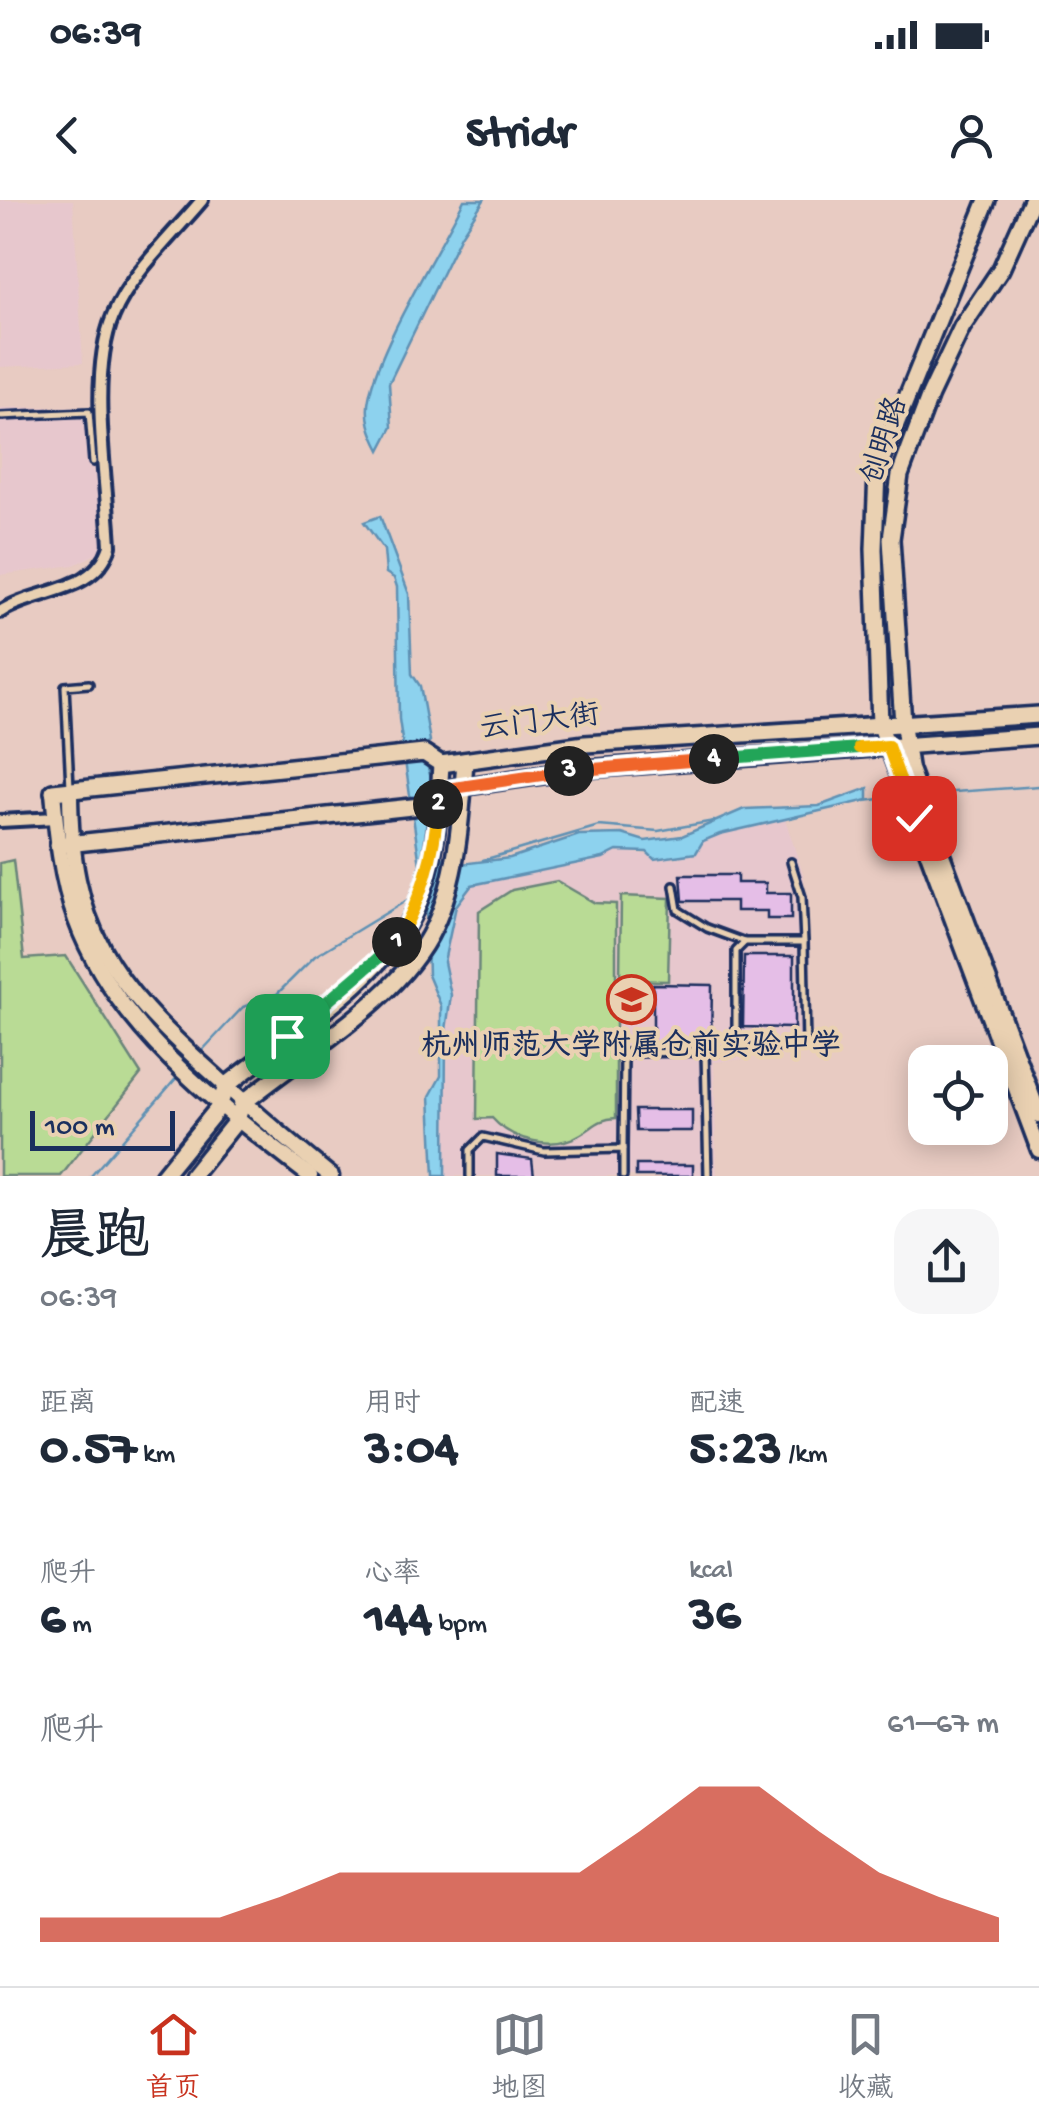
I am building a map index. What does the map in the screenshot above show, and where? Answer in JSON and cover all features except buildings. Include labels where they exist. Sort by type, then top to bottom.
[{"type":"main road","name":"创明路","points":[[880,725],[874,549],[877,471],[987,200]]},
{"type":"main road","name":"创明路","points":[[903,724],[891,539],[900,475],[930,395],[962,327],[1001,269],[1032,200]]},
{"type":"main road","name":"云门大街","points":[[62,791],[424,753],[442,764],[585,744],[1039,715]]},
{"type":"main road","name":"云门大街","points":[[64,844],[422,806],[440,790],[616,766],[1039,736]]},
{"type":"main road","points":[[192,1176],[240,1112],[396,982],[433,930],[447,892],[460,828],[465,761]]},
{"type":"main road","points":[[163,1176],[226,1086],[383,958],[406,925],[417,908],[437,831],[442,764]]},
{"type":"street","points":[[0,612],[80,582],[105,562],[110,546],[102,381],[112,316],[132,283],[202,200]]},
{"type":"street","points":[[896,746],[903,724]]},
{"type":"street","points":[[880,725],[896,746],[1039,1115]]},
{"type":"street","points":[[62,791],[56,818],[64,844]]},
{"type":"street","points":[[62,791],[69,898],[88,950],[103,976],[168,1044],[216,1104],[240,1112],[330,1176]]},
{"type":"street","points":[[921,817],[929,849],[1039,1150]]},
{"type":"street","points":[[0,821],[56,818]]},
{"type":"street","points":[[168,1044],[210,1071],[226,1086],[240,1112],[310,1176]]},
{"type":"lane","points":[[0,416],[88,412],[93,462]]},
{"type":"lane","points":[[62,791],[65,686],[90,684]]},
{"type":"lane","points":[[622,1176],[624,1054],[806,1046],[802,896],[791,862]]},
{"type":"lane","points":[[674,886],[678,910],[688,918],[746,942],[804,942]]},
{"type":"lane","points":[[736,1050],[736,950],[746,942]]},
{"type":"lane","points":[[705,1052],[708,1176]]},
{"type":"lane","points":[[470,1176],[470,1150],[483,1137],[544,1151],[623,1149]]},
{"type":"shaded area","points":[[0,200],[73,200],[83,363],[0,367]]},
{"type":"shaded area","points":[[96,406],[102,551],[74,565],[0,575],[0,408]]},
{"type":"shaded area","name":"杭州师范大学附属仓前实验中学","points":[[785,819],[804,877],[812,1052],[714,1062],[717,1176],[445,1176],[446,1030],[451,995],[444,962],[456,906],[472,885],[603,858],[617,851],[675,858],[695,853],[703,841],[720,834]]},
{"type":"green space","points":[[13,860],[24,959],[66,956],[141,1074],[61,1176],[0,1176],[0,863]]},
{"type":"green space","points":[[557,881],[595,903],[616,904],[616,1118],[601,1121],[570,1139],[546,1142],[522,1138],[492,1118],[477,1119],[479,911],[512,890]]},
{"type":"green space","points":[[621,896],[670,898],[668,981],[620,980]]},
{"type":"water","points":[[464,200],[484,200],[461,235],[389,383],[392,427],[380,450],[368,412],[375,376]]},
{"type":"water","points":[[380,516],[409,594],[412,674],[420,686],[430,741],[422,749],[432,781],[433,824],[445,866],[510,858],[579,835],[622,834],[645,841],[682,836],[744,809],[819,806],[868,788],[868,800],[720,834],[703,841],[696,853],[654,859],[647,852],[617,851],[603,858],[472,885],[456,906],[444,962],[451,995],[446,1030],[445,1176],[434,1176],[430,1096],[441,1076],[441,1006],[428,975],[426,907],[399,719],[397,587],[394,578],[386,573],[384,550],[364,522]]},
{"type":"waterway","points":[[925,794],[1039,786]]},
{"type":"waterway","points":[[865,801],[902,796]]},
{"type":"waterway","points":[[483,860],[599,826],[658,831],[714,821]]},
{"type":"waterway","points":[[198,1055],[243,1007],[277,994],[315,956],[414,896]]},
{"type":"waterway","points":[[91,1176],[179,1075]]},
{"type":"place","name":"杭州师范大学附属仓前实验中学","points":[[631,999]]},
{"type":"route","points":[[287,1036],[383,958],[398,940],[417,908],[432,859],[440,790],[584,769],[888,746],[914,818]]}]
